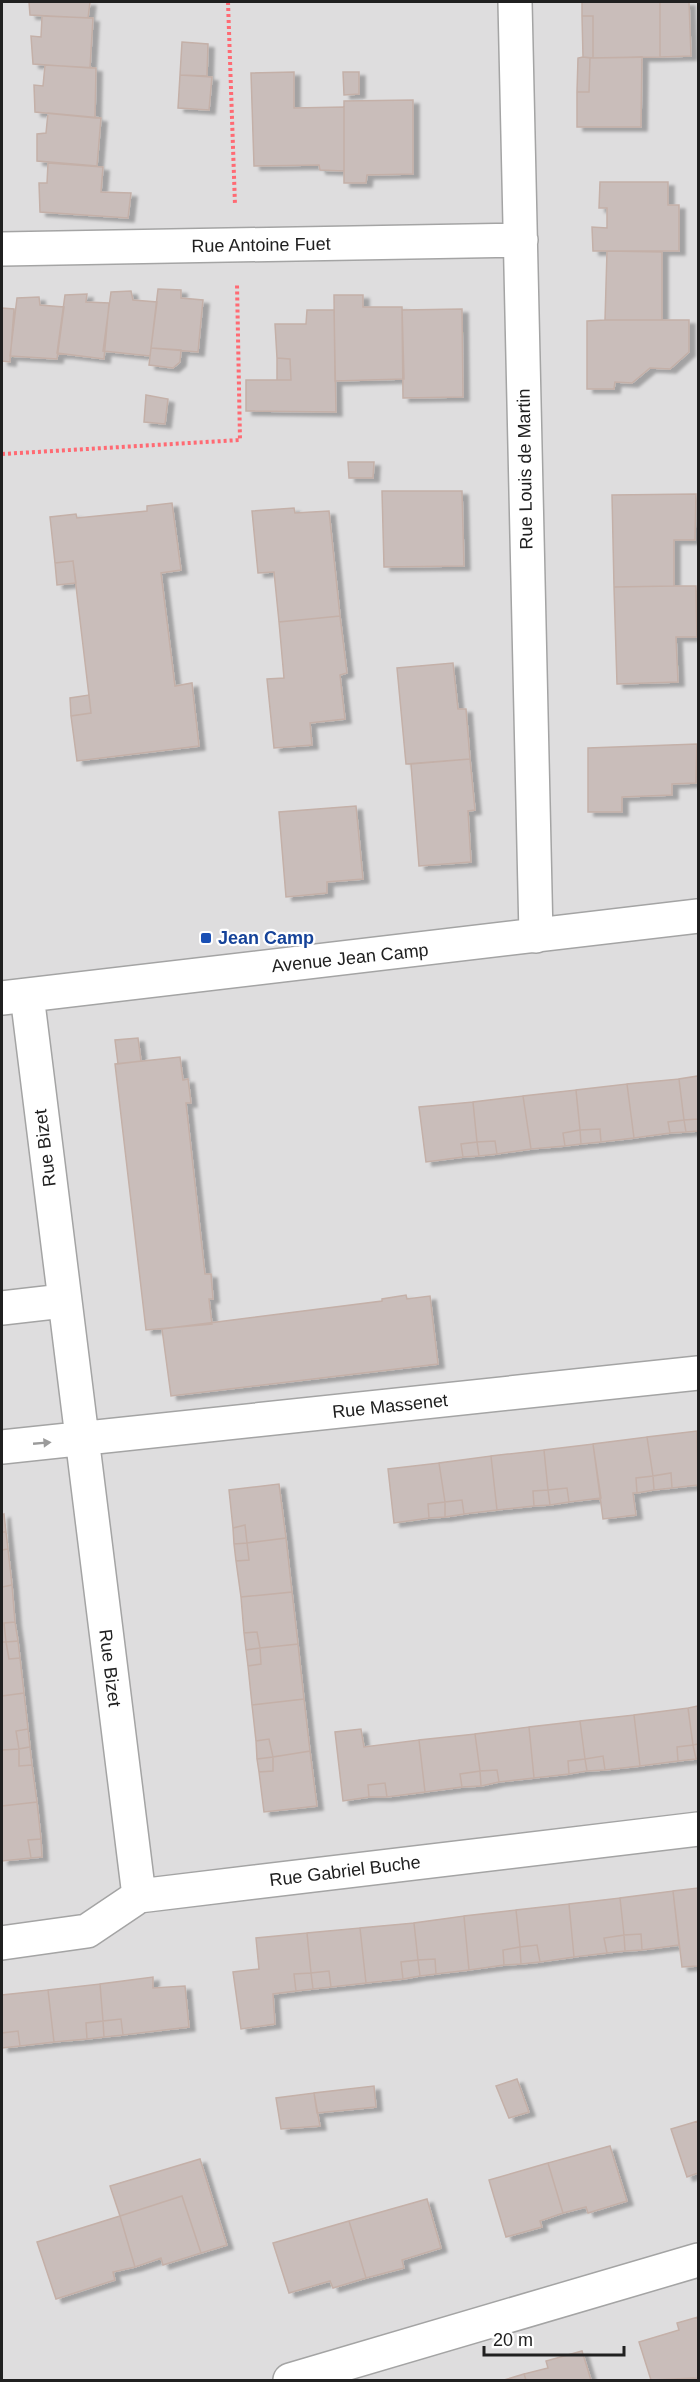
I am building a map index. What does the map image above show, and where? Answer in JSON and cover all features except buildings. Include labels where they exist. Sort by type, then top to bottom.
[{"type":"street","name":"Rue Louis de Martin","points":[[515,2],[536,936]]},
{"type":"street","name":"Rue Antoine Fuet","points":[[2,249],[520,240]]},
{"type":"street","name":"Avenue Jean Camp","points":[[14,996],[699,916]]},
{"type":"street","name":"Rue Bizet","points":[[14,996],[63,1301],[139,1896]]},
{"type":"street","points":[[2,1308],[63,1301]]},
{"type":"street","name":"Rue Massenet","points":[[82,1440],[699,1373]]},
{"type":"street","points":[[2,1447],[82,1440]]},
{"type":"street","name":"Rue Gabriel Buche","points":[[2,1942],[87,1931],[139,1896],[699,1829]]},
{"type":"street","points":[[290,2380],[699,2260]]},
{"type":"path","points":[[2,454],[240,440],[228,2]]},
{"type":"shaded area","points":[[2,2],[698,2],[698,2380],[2,2380]]},
{"type":"place","name":"Jean Camp","points":[[206,938]]}]
